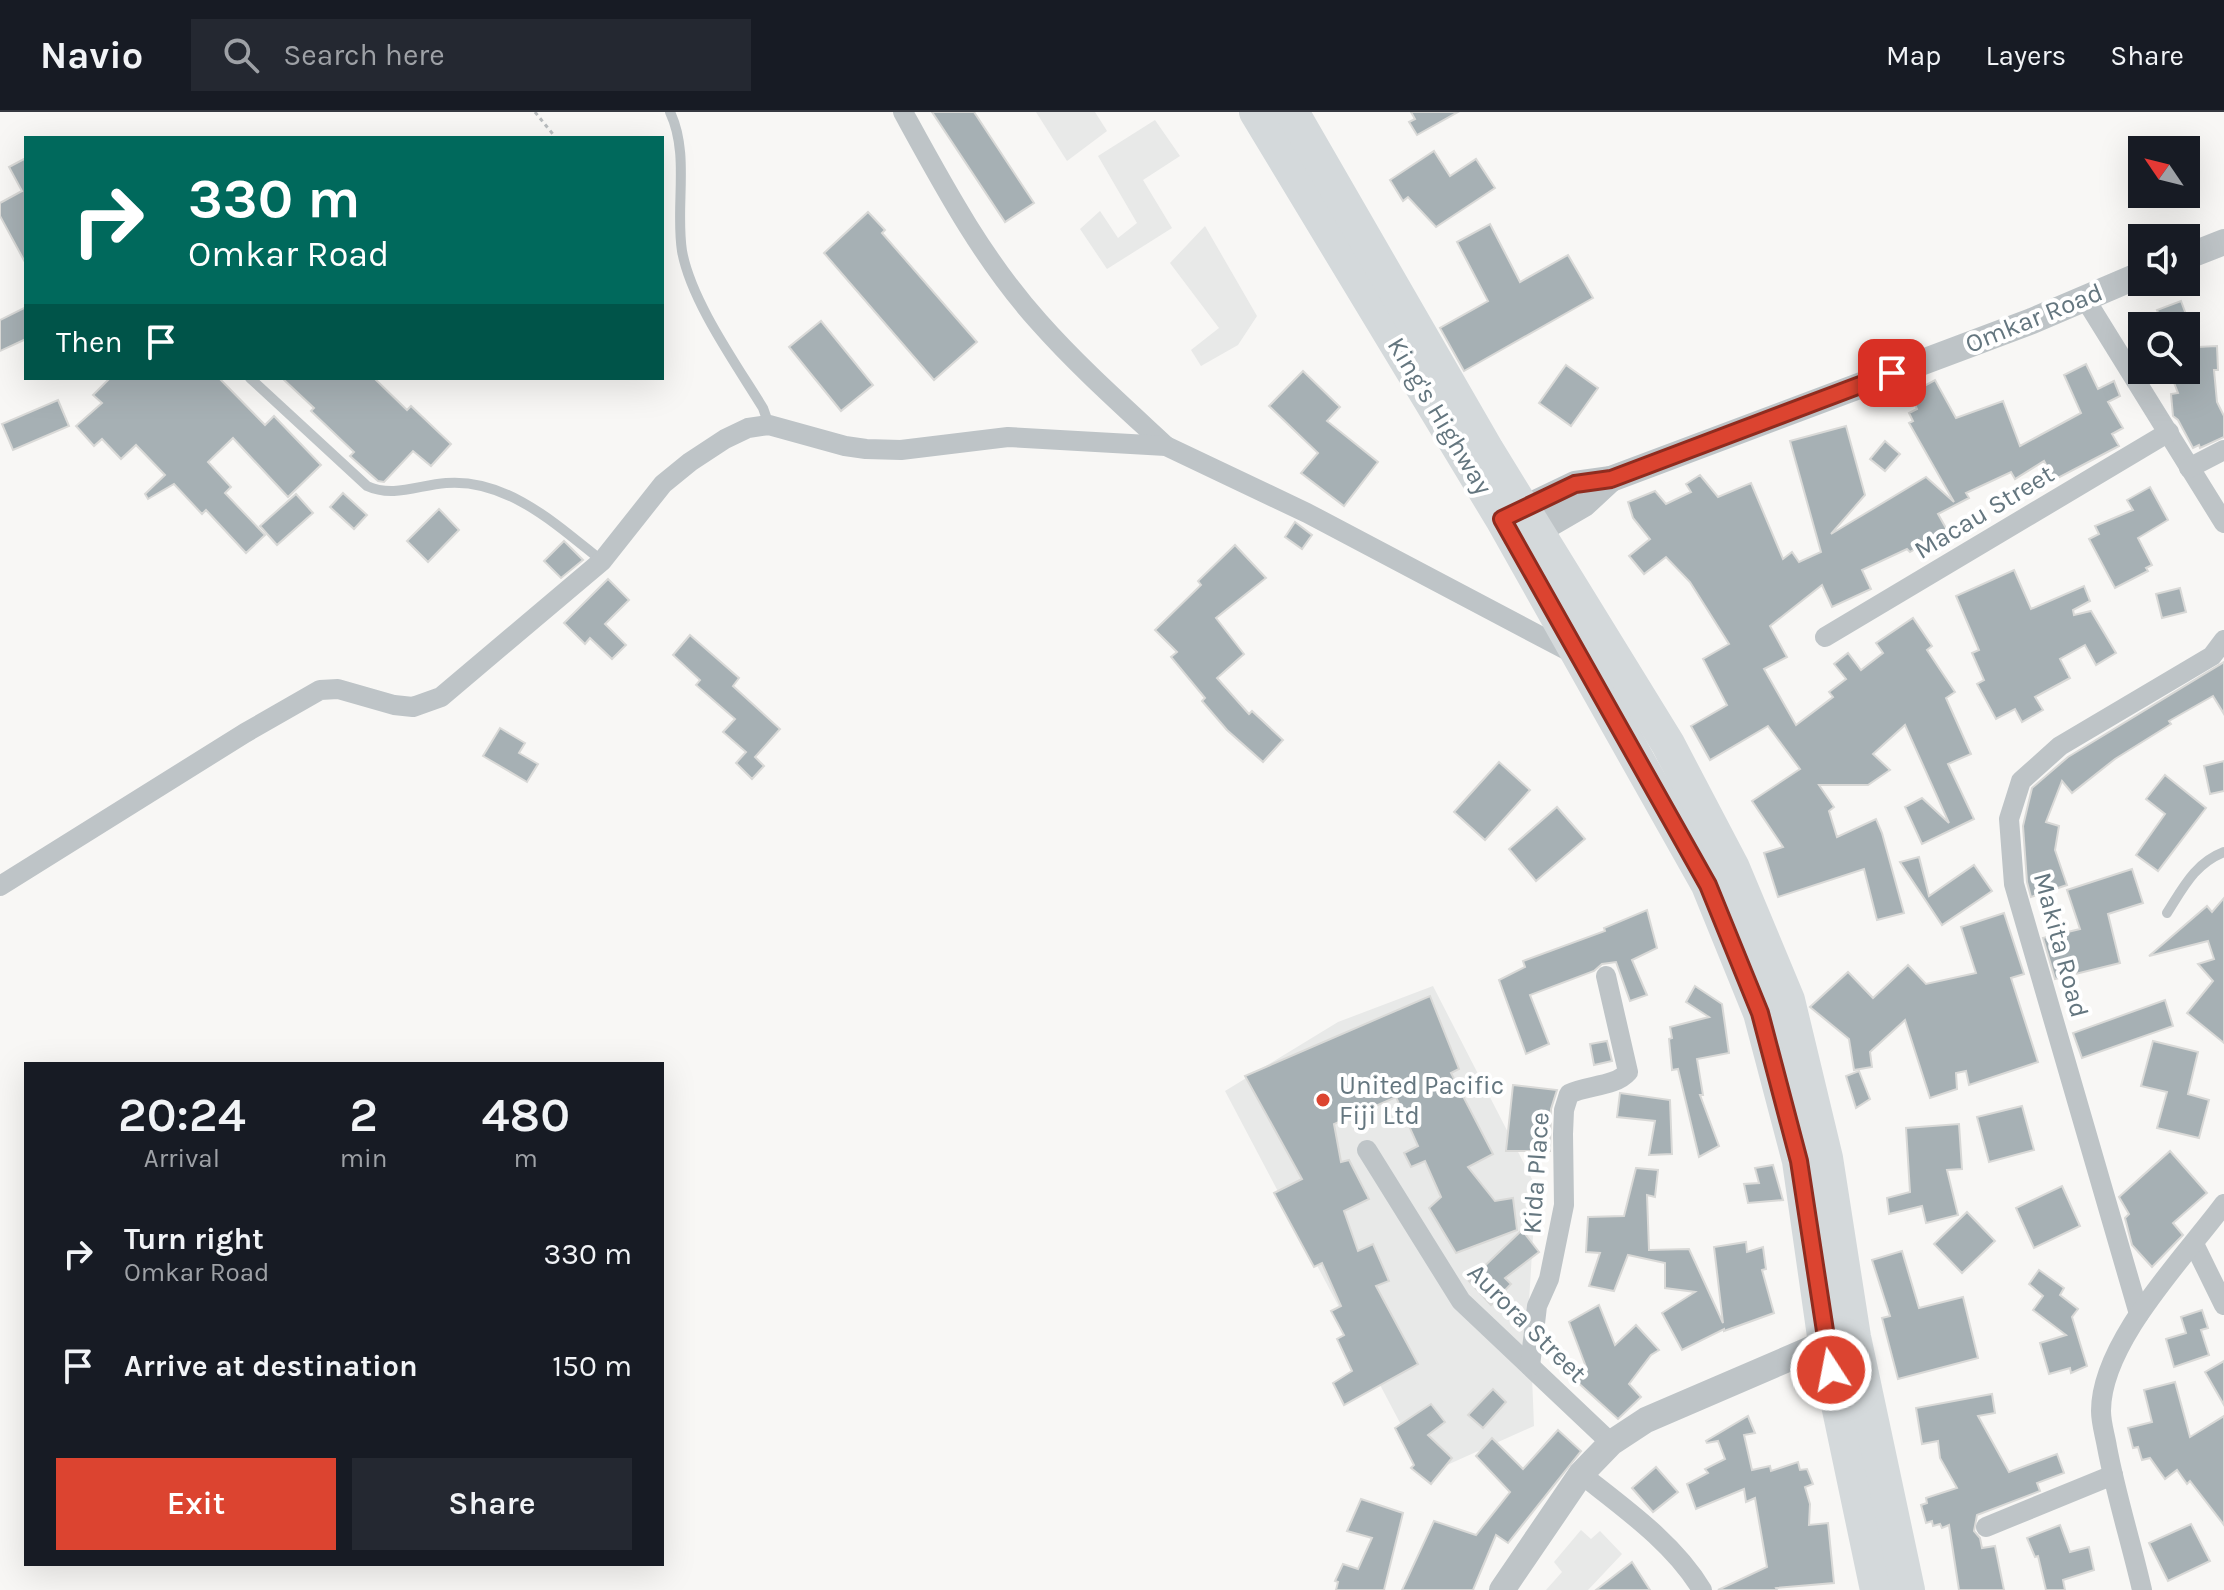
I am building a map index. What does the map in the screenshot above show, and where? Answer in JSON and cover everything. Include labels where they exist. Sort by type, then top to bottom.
[{"type":"highway","name":"King's Highway","points":[[1256,112],[1520,526],[1668,744],[1733,868],[1788,1000],[1826,1158],[1840,1340],[1877,1590]]},
{"type":"highway","name":"King's Highway","points":[[1292,112],[1487,450],[1580,657],[1708,885],[1760,1013],[1799,1161],[1840,1340],[1908,1590]]},
{"type":"street","points":[[903,112],[942,183],[1004,279],[1039,323],[1166,446],[1307,513],[1580,657]]},
{"type":"street","points":[[2200,251],[2224,242]]},
{"type":"street","name":"Omkar Road","points":[[1520,526],[1575,484],[1611,479],[2032,321],[2128,280]]},
{"type":"street","points":[[2084,297],[2224,523]]},
{"type":"street","points":[[0,886],[245,733],[320,690],[338,689],[394,705],[413,707],[441,697],[602,561],[663,484],[690,462],[748,428],[769,425],[866,449],[901,450],[1008,437],[1166,446]]},
{"type":"street","name":"Macau Street","points":[[1825,637],[2169,432]]},
{"type":"street","points":[[2189,468],[2224,450]]},
{"type":"street","name":"Makita Road","points":[[2139,1314],[2014,884],[2009,819],[2021,781],[2060,746],[2212,656],[2224,640]]},
{"type":"street","name":"Kida Place","points":[[1530,1366],[1537,1306],[1549,1279],[1564,1205],[1564,1110],[1569,1094],[1584,1087],[1621,1080],[1628,1072],[1606,976]]},
{"type":"street","name":"Aurora Street","points":[[1367,1150],[1461,1301],[1611,1443]]},
{"type":"street","points":[[2142,1590],[2101,1413],[2103,1386],[2112,1359],[2139,1314],[2224,1204]]},
{"type":"street","points":[[2194,1244],[2224,1305]]},
{"type":"street","points":[[1502,1590],[1581,1474],[1611,1443],[1646,1420],[1840,1340]]},
{"type":"street","points":[[1581,1474],[1666,1545],[1694,1576],[1702,1590]]},
{"type":"street","points":[[1986,1527],[2113,1475]]},
{"type":"lane","points":[[670,112],[676,125],[682,249],[691,287],[763,408],[769,425]]},
{"type":"lane","points":[[252,380],[367,486],[390,492],[445,483],[489,488],[522,502],[602,561]]},
{"type":"lane","points":[[2167,913],[2193,873],[2224,852]]},
{"type":"path","points":[[535,112],[554,136]]},
{"type":"shaded area","points":[[1036,112],[1095,112],[1107,131],[1067,161]]},
{"type":"shaded area","points":[[1155,120],[1180,156],[1143,180],[1172,228],[1107,269],[1080,229],[1100,211],[1118,238],[1137,223],[1098,156]]},
{"type":"shaded area","points":[[1205,226],[1257,316],[1238,345],[1201,366],[1191,350],[1219,328],[1170,263]]},
{"type":"shaded area","points":[[1433,986],[1536,1187],[1529,1302],[1534,1426],[1427,1474],[1225,1091],[1338,1022]]},
{"type":"shaded area","points":[[1581,1530],[1591,1539],[1600,1531],[1622,1554],[1588,1590],[1546,1590],[1562,1572],[1554,1562]]},
{"type":"building","points":[[932,112],[974,112],[1034,203],[1005,222]]},
{"type":"building","points":[[1411,112],[1458,112],[1417,135],[1409,122],[1415,119]]},
{"type":"building","points":[[1434,151],[1450,176],[1476,159],[1495,188],[1436,227],[1408,197],[1403,201],[1390,180]]},
{"type":"building","points":[[24,159],[24,260],[0,216],[0,203],[22,191],[9,167]]},
{"type":"building","points":[[868,212],[885,230],[882,233],[977,342],[934,380],[824,253]]},
{"type":"building","points":[[1490,224],[1520,282],[1568,255],[1593,298],[1464,371],[1440,328],[1488,301],[1457,242]]},
{"type":"building","points":[[2181,301],[2185,312],[2158,312]]},
{"type":"building","points":[[24,308],[24,340],[0,351],[0,320]]},
{"type":"building","points":[[821,321],[873,385],[841,411],[789,347]]},
{"type":"building","points":[[2217,346],[2218,370],[2214,370],[2217,402],[2224,416],[2224,437],[2193,448],[2173,416],[2171,394],[2178,393],[2174,384],[2200,384],[2200,347]]},
{"type":"building","points":[[2086,364],[2098,389],[2114,381],[2120,396],[2108,402],[2123,428],[2112,434],[2119,446],[2054,480],[2044,461],[2015,479],[2011,472],[1966,493],[1969,498],[1938,514],[1947,530],[1910,552],[1907,549],[1862,570],[1871,589],[1832,607],[1822,585],[1770,626],[1787,657],[1764,669],[1796,725],[1833,697],[1829,692],[1846,679],[1834,664],[1848,653],[1861,670],[1883,653],[1876,643],[1913,618],[1932,646],[1927,650],[1955,692],[1946,698],[1971,754],[1948,764],[1974,819],[1922,844],[1905,807],[1922,798],[1949,823],[1905,725],[1873,754],[1890,770],[1868,785],[1819,785],[1834,807],[1829,811],[1837,837],[1876,819],[1904,913],[1877,920],[1864,869],[1778,897],[1764,853],[1783,847],[1752,801],[1800,769],[1768,726],[1710,760],[1691,726],[1727,705],[1703,659],[1729,644],[1690,582],[1666,557],[1644,574],[1629,556],[1650,539],[1633,518],[1628,502],[1655,491],[1666,504],[1691,492],[1686,484],[1700,475],[1718,497],[1751,483],[1783,559],[1792,552],[1799,562],[1821,552],[1790,441],[1846,426],[1865,495],[1831,534],[1926,477],[1954,502],[1909,423],[1913,421],[1909,413],[1917,409],[1914,402],[1919,399],[1915,391],[1935,380],[1956,418],[2003,401],[2020,446],[2081,413],[2064,375]]},
{"type":"building","points":[[1566,365],[1598,388],[1571,426],[1539,403]]},
{"type":"building","points":[[1303,371],[1340,407],[1327,421],[1378,462],[1344,506],[1301,473],[1318,453],[1269,406]]},
{"type":"building","points":[[108,380],[221,380],[265,425],[274,416],[321,465],[288,497],[233,438],[208,462],[231,487],[225,493],[265,535],[246,553],[206,510],[202,514],[174,484],[148,499],[145,494],[165,475],[136,445],[121,459],[102,439],[94,446],[76,426],[102,403],[93,395]]},
{"type":"building","points":[[284,380],[376,380],[407,410],[411,406],[451,444],[431,466],[413,451],[384,482],[378,481],[350,456],[354,452],[311,411],[314,408]]},
{"type":"building","points":[[58,400],[69,426],[13,450],[2,424]]},
{"type":"building","points":[[1885,441],[1900,454],[1885,471],[1870,459]]},
{"type":"building","points":[[2150,487],[2168,520],[2138,538],[2152,565],[2146,568],[2148,571],[2115,588],[2089,539],[2099,534],[2095,526],[2133,510],[2127,500]]},
{"type":"building","points":[[343,493],[367,515],[354,529],[330,507]]},
{"type":"building","points":[[296,494],[313,513],[277,545],[260,526]]},
{"type":"building","points":[[439,509],[459,530],[428,562],[407,541]]},
{"type":"building","points":[[1295,522],[1312,535],[1302,549],[1285,537]]},
{"type":"building","points":[[564,541],[583,560],[561,578],[544,561]]},
{"type":"building","points":[[1235,545],[1266,578],[1216,618],[1244,654],[1217,678],[1249,714],[1252,711],[1283,740],[1263,762],[1227,730],[1202,701],[1205,698],[1171,657],[1177,652],[1155,630],[1201,585],[1198,581]]},
{"type":"building","points":[[2014,570],[2031,609],[2084,586],[2090,601],[2073,610],[2074,615],[2091,611],[2116,653],[2096,665],[2085,645],[2060,659],[2070,678],[2035,697],[2043,710],[2022,722],[2015,709],[1996,719],[1977,684],[1984,680],[1972,653],[1979,650],[1956,596]]},
{"type":"building","points":[[608,579],[629,600],[605,624],[626,645],[612,659],[590,638],[585,644],[564,623]]},
{"type":"building","points":[[2180,588],[2186,612],[2162,618],[2156,594]]},
{"type":"building","points":[[690,635],[739,678],[733,686],[780,729],[755,757],[764,766],[752,779],[736,763],[746,752],[723,732],[735,719],[696,685],[700,680],[673,655]]},
{"type":"building","points":[[2224,662],[2224,714],[2213,696],[2169,721],[2171,724],[2115,759],[2072,793],[2062,781],[2046,822],[2059,826],[2055,850],[2067,885],[2031,897],[2023,826],[2032,788],[2068,757]]},
{"type":"building","points":[[500,728],[525,743],[519,753],[538,764],[527,782],[483,756]]},
{"type":"building","points":[[2224,761],[2224,791],[2210,794],[2204,766]]},
{"type":"building","points":[[1499,762],[1530,790],[1485,840],[1454,812]]},
{"type":"building","points":[[2165,775],[2206,808],[2158,871],[2136,855],[2165,814],[2146,799]]},
{"type":"building","points":[[1557,807],[1585,839],[1536,881],[1509,849]]},
{"type":"building","points":[[1919,857],[1929,896],[1974,865],[1992,891],[1942,925],[1900,862]]},
{"type":"building","points":[[2132,869],[2143,903],[2108,914],[2120,963],[2055,979],[2043,938],[2080,929],[2067,890]]},
{"type":"building","points":[[2224,898],[2224,1043],[2187,1013],[2213,981],[2198,964],[2214,959],[2208,941],[2149,956],[2207,906],[2212,912]]},
{"type":"building","points":[[1647,910],[1657,948],[1632,960],[1647,995],[1630,1001],[1616,962],[1602,964],[1594,971],[1530,995],[1549,1044],[1526,1054],[1499,980],[1525,967],[1523,961],[1605,931],[1604,928]]},
{"type":"building","points":[[2004,913],[2024,974],[2011,978],[2038,1062],[1969,1085],[1966,1071],[1956,1073],[1957,1089],[1930,1098],[1905,1020],[1870,1052],[1872,1067],[1854,1070],[1849,1039],[1810,1007],[1848,972],[1873,998],[1908,965],[1926,984],[1976,973],[1961,927]]},
{"type":"building","points":[[1695,986],[1722,1004],[1729,1053],[1697,1059],[1703,1095],[1700,1095],[1719,1146],[1699,1157],[1678,1069],[1672,1070],[1669,1039],[1672,1038],[1670,1027],[1709,1017],[1686,1002]]},
{"type":"building","points":[[1430,996],[1459,1069],[1451,1073],[1493,1154],[1468,1167],[1495,1201],[1513,1198],[1517,1230],[1456,1253],[1429,1208],[1441,1197],[1425,1161],[1411,1167],[1404,1153],[1418,1146],[1396,1097],[1334,1124],[1341,1162],[1349,1160],[1369,1199],[1344,1211],[1358,1251],[1373,1244],[1389,1281],[1376,1286],[1418,1364],[1344,1405],[1333,1383],[1352,1371],[1337,1339],[1344,1335],[1331,1311],[1341,1306],[1322,1263],[1314,1267],[1274,1193],[1302,1179],[1245,1076]]},
{"type":"building","points":[[2165,1000],[2173,1026],[2082,1058],[2073,1033]]},
{"type":"building","points":[[1607,1041],[1612,1061],[1594,1065],[1590,1044]]},
{"type":"building","points":[[2153,1041],[2198,1052],[2188,1094],[2209,1100],[2199,1138],[2157,1128],[2167,1092],[2141,1086]]},
{"type":"building","points":[[1859,1071],[1870,1099],[1856,1108],[1846,1076]]},
{"type":"building","points":[[1513,1085],[1557,1090],[1551,1109],[1550,1151],[1506,1151]]},
{"type":"building","points":[[1620,1093],[1670,1100],[1672,1154],[1649,1155],[1655,1121],[1617,1117]]},
{"type":"building","points":[[2022,1106],[2034,1150],[1989,1162],[1977,1117]]},
{"type":"building","points":[[1959,1124],[1962,1169],[1947,1170],[1958,1215],[1926,1223],[1922,1206],[1889,1214],[1887,1198],[1910,1192],[1906,1128]]},
{"type":"building","points":[[2170,1151],[2207,1193],[2173,1223],[2183,1235],[2152,1267],[2132,1245],[2125,1218],[2129,1214],[2119,1197]]},
{"type":"building","points":[[1773,1165],[1783,1200],[1748,1203],[1744,1184],[1759,1183],[1755,1168]]},
{"type":"building","points":[[1636,1168],[1658,1170],[1655,1197],[1647,1195],[1649,1250],[1689,1249],[1723,1323],[1714,1247],[1746,1242],[1747,1252],[1763,1247],[1766,1269],[1762,1270],[1774,1313],[1724,1329],[1682,1350],[1662,1313],[1695,1292],[1665,1288],[1665,1263],[1628,1255],[1614,1291],[1589,1286],[1600,1253],[1586,1252],[1588,1217],[1624,1216]]},
{"type":"building","points":[[2062,1186],[2080,1226],[2034,1248],[2016,1208]]},
{"type":"building","points":[[1967,1212],[1995,1241],[1962,1273],[1934,1244]]},
{"type":"building","points":[[1522,1230],[1539,1252],[1505,1278],[1511,1284],[1491,1305],[1469,1281]]},
{"type":"building","points":[[1902,1251],[1919,1308],[1963,1297],[1978,1358],[1898,1379],[1882,1318],[1890,1316],[1872,1260]]},
{"type":"building","points":[[2039,1270],[2064,1288],[2060,1295],[2078,1309],[2072,1317],[2087,1366],[2071,1373],[2070,1368],[2049,1374],[2040,1343],[2066,1335],[2033,1310],[2043,1296],[2029,1284]]},
{"type":"building","points":[[1599,1305],[1615,1345],[1636,1325],[1659,1350],[1651,1355],[1629,1384],[1641,1397],[1618,1419],[1574,1379],[1586,1367],[1569,1322]]},
{"type":"building","points":[[2202,1310],[2208,1328],[2201,1330],[2209,1355],[2174,1367],[2166,1339],[2186,1333],[2181,1317]]},
{"type":"building","points":[[2224,1361],[2224,1405],[2205,1372]]},
{"type":"building","points":[[2175,1382],[2190,1437],[2224,1416],[2224,1525],[2190,1481],[2187,1484],[2177,1470],[2165,1479],[2150,1458],[2142,1460],[2138,1447],[2133,1448],[2128,1428],[2152,1422],[2144,1390]]},
{"type":"building","points":[[1493,1389],[1506,1402],[1483,1428],[1468,1415]]},
{"type":"building","points":[[1992,1394],[1995,1413],[1978,1416],[2009,1472],[2057,1454],[2064,1473],[2037,1483],[2040,1491],[1977,1515],[1974,1531],[1980,1538],[1982,1548],[1995,1546],[2004,1590],[1959,1590],[1949,1525],[1942,1528],[1940,1524],[1933,1526],[1932,1521],[1926,1523],[1921,1505],[1927,1503],[1926,1498],[1957,1488],[1940,1458],[1938,1441],[1922,1444],[1916,1408]]},
{"type":"building","points":[[1431,1404],[1445,1422],[1428,1435],[1452,1458],[1431,1484],[1411,1468],[1414,1465],[1395,1428]]},
{"type":"building","points":[[1748,1416],[1755,1433],[1744,1435],[1752,1470],[1770,1466],[1771,1471],[1798,1462],[1800,1470],[1807,1469],[1813,1484],[1805,1487],[1810,1504],[1809,1525],[1828,1523],[1834,1583],[1777,1590],[1718,1590],[1767,1567],[1755,1498],[1746,1502],[1744,1489],[1696,1509],[1687,1484],[1708,1473],[1705,1469],[1725,1459],[1718,1441],[1706,1441]]},
{"type":"building","points":[[1558,1430],[1581,1451],[1508,1543],[1496,1535],[1473,1590],[1402,1590],[1434,1521],[1476,1535],[1510,1492],[1476,1456],[1492,1438],[1523,1469]]},
{"type":"building","points":[[1656,1467],[1678,1492],[1653,1512],[1632,1488]]},
{"type":"building","points":[[1361,1499],[1403,1513],[1384,1590],[1336,1590],[1338,1582],[1335,1581],[1343,1564],[1358,1569],[1372,1538],[1347,1531]]},
{"type":"building","points":[[2191,1524],[2210,1561],[2168,1581],[2149,1543]]},
{"type":"building","points":[[2060,1525],[2070,1552],[2089,1547],[2094,1570],[2063,1580],[2065,1590],[2046,1590],[2038,1556],[2035,1557],[2027,1538]]},
{"type":"building","points":[[1632,1562],[1650,1590],[1596,1590]]},
{"type":"place","name":"United Pacific Fiji Ltd","points":[[1323,1100]]},
{"type":"route","points":[[1831,1370],[1799,1161],[1760,1013],[1708,885],[1502,519],[1575,484],[1611,479],[1892,373]]}]
